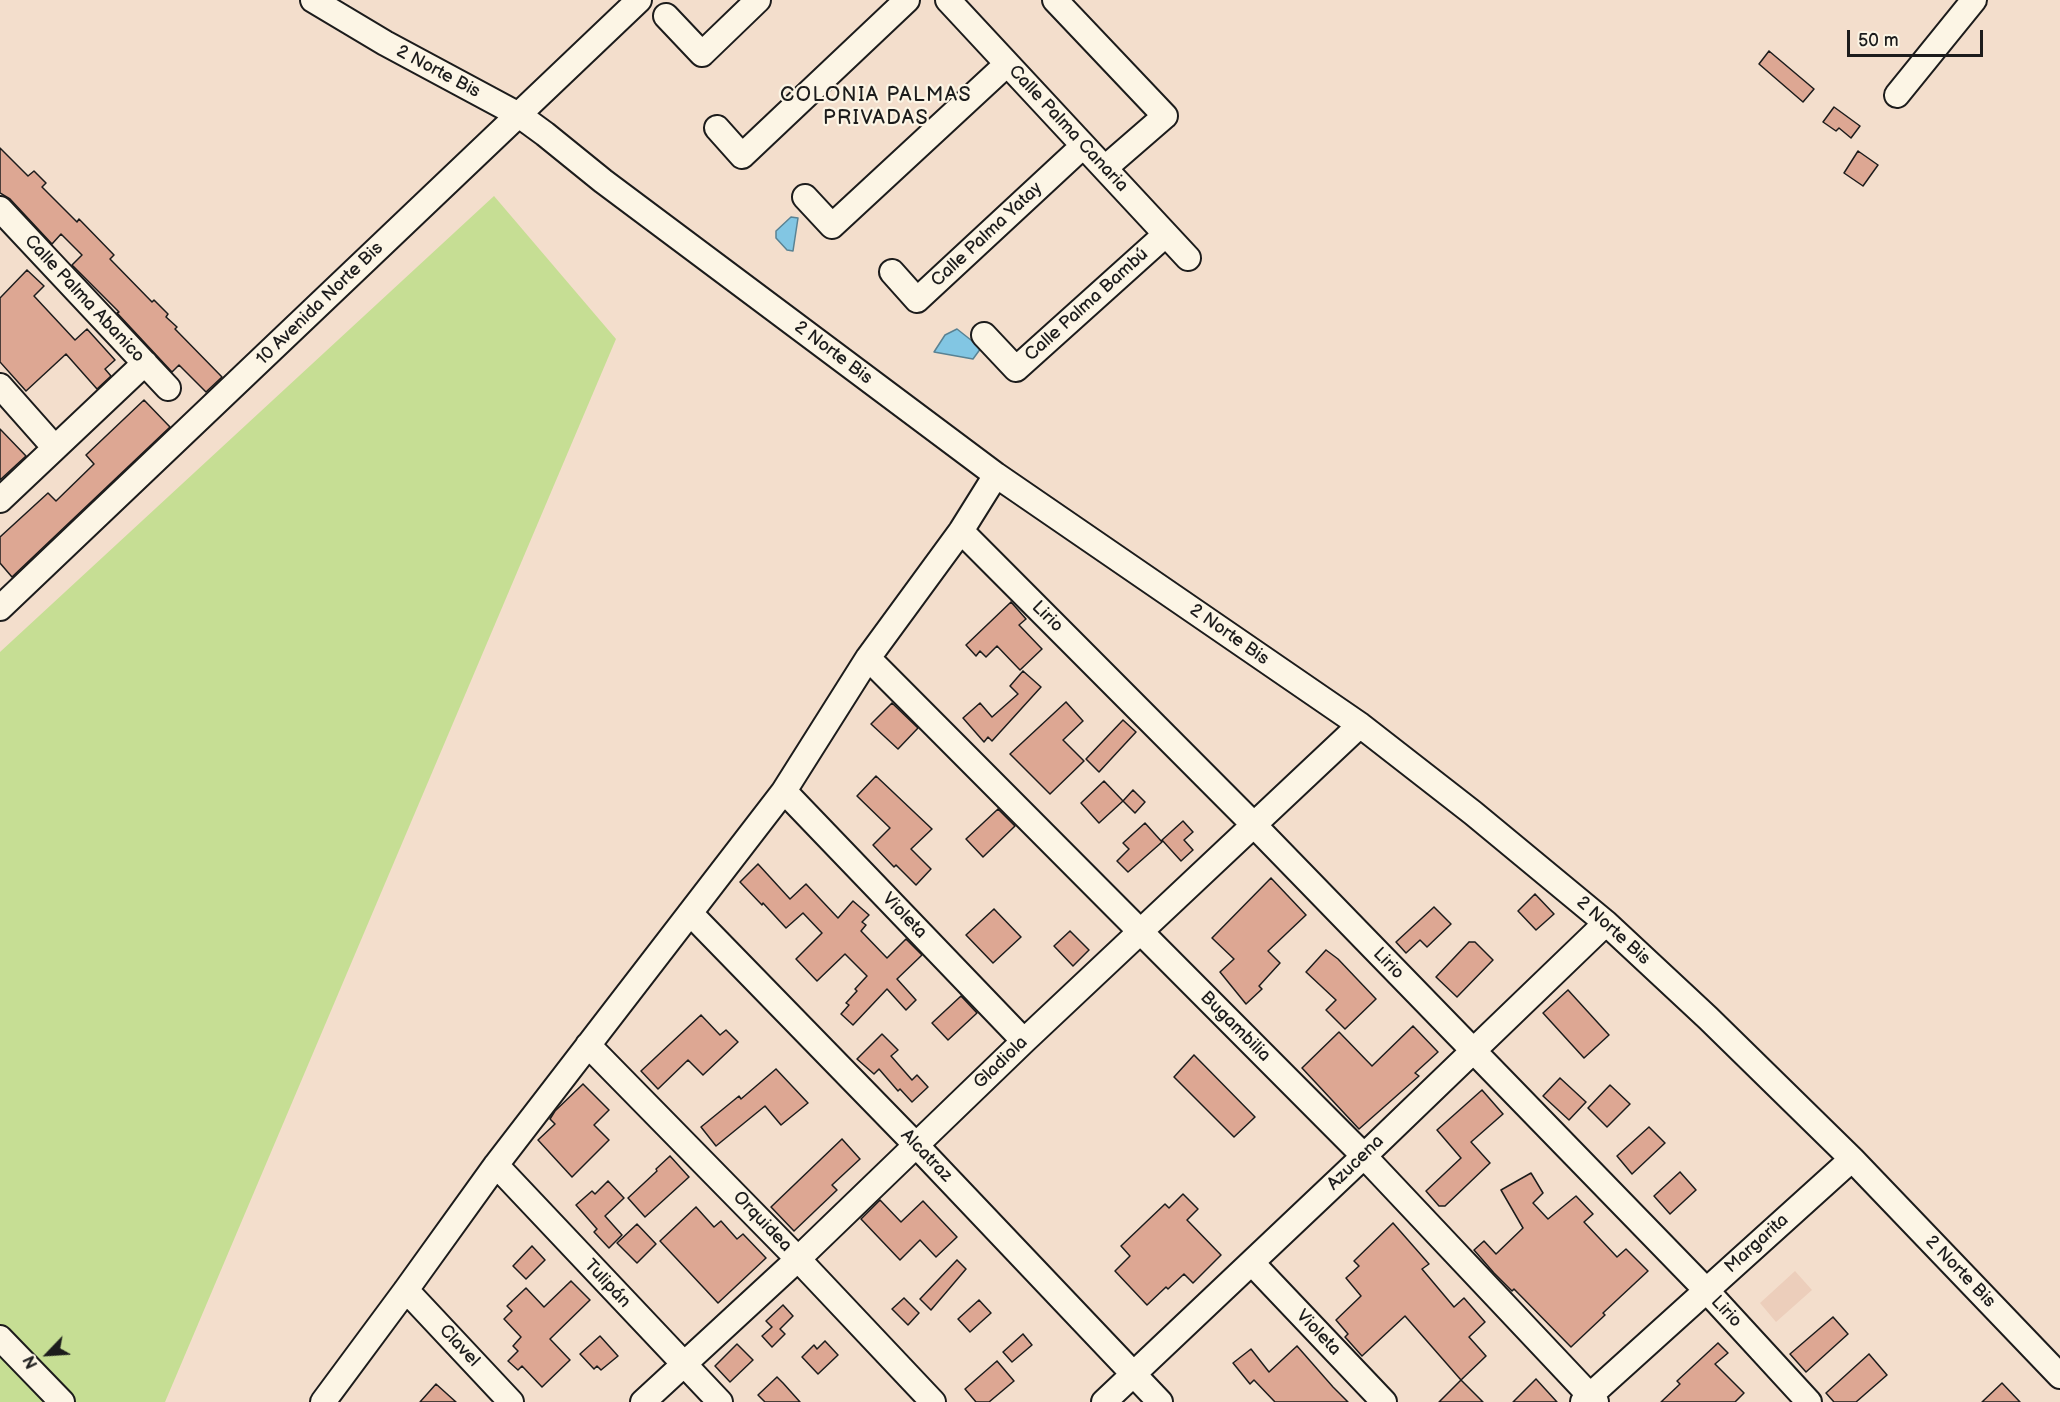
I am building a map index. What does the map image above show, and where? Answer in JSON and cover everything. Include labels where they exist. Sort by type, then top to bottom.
[{"type":"street","name":"2 Norte Bis","points":[[313,0],[385,43],[519,115],[640,209],[996,475],[1360,725],[1482,820],[1606,923],[1708,1018],[1852,1159],[2060,1376]]},
{"type":"street","name":"10 Avenida Norte Bis","points":[[0,608],[639,0]]},
{"type":"street","points":[[666,16],[702,54],[758,0]]},
{"type":"street","points":[[717,128],[742,156],[907,0]]},
{"type":"street","name":"Calle Palma Canaria","points":[[948,0],[1188,258]]},
{"type":"street","points":[[1055,0],[1165,116],[1105,168]]},
{"type":"street","points":[[1897,95],[1974,0]]},
{"type":"street","points":[[805,198],[832,226],[1007,64]]},
{"type":"street","name":"Calle Palma Yatay","points":[[892,272],[917,300],[1083,146]]},
{"type":"street","name":"Calle Palma Abanico","points":[[4,223],[168,388]]},
{"type":"street","name":"Calle Palma Bambú","points":[[984,335],[1016,369],[1166,235]]},
{"type":"street","points":[[0,500],[145,363]]},
{"type":"street","points":[[0,386],[55,448]]},
{"type":"street","points":[[323,1402],[495,1165],[783,791],[868,658],[961,531],[996,475]]},
{"type":"street","name":"Lirio","points":[[961,531],[1253,824],[1706,1290],[1809,1402]]},
{"type":"street","name":"Bugambilia","points":[[868,658],[1364,1156],[1590,1400]]},
{"type":"street","name":"Gladiola","points":[[643,1402],[798,1259],[1024,1041],[1360,725]]},
{"type":"street","name":"Violeta","points":[[783,791],[1024,1041]]},
{"type":"street","name":"Alcatraz","points":[[690,913],[916,1144],[1160,1402]]},
{"type":"street","name":"Azucena","points":[[1104,1402],[1606,923]]},
{"type":"street","name":"Orquidea","points":[[588,1045],[798,1259],[933,1402]]},
{"type":"street","name":"Margarita","points":[[1590,1400],[1706,1290],[1852,1159]]},
{"type":"street","name":"Tulipán","points":[[495,1165],[720,1402]]},
{"type":"street","name":"Violeta","points":[[1252,1263],[1384,1402]]},
{"type":"street","name":"Clavel","points":[[406,1290],[511,1402]]},
{"type":"street","points":[[0,1338],[62,1402]]},
{"type":"shaded area","points":[[1795,1271],[1812,1290],[1776,1322],[1760,1303]]},
{"type":"green space","points":[[494,196],[616,339],[165,1402],[0,1402],[0,652]]},
{"type":"water","points":[[791,217],[798,218],[793,251],[787,250],[776,238],[776,231]]},
{"type":"water","points":[[957,329],[981,348],[973,359],[934,352],[945,335]]},
{"type":"building","points":[[1769,51],[1814,89],[1803,102],[1759,64]]},
{"type":"building","points":[[1834,107],[1860,126],[1851,138],[1839,128],[1836,131],[1823,122]]},
{"type":"building","points":[[0,148],[28,176],[34,171],[46,183],[42,187],[77,222],[79,219],[114,255],[110,259],[152,302],[154,300],[168,314],[166,317],[177,327],[175,329],[222,377],[206,392],[179,365],[172,372],[117,313],[119,312],[72,265],[82,255],[61,234],[52,244],[10,199],[0,193]]},
{"type":"building","points":[[1858,151],[1878,165],[1863,186],[1844,173]]},
{"type":"building","points":[[27,270],[44,286],[34,296],[75,340],[87,329],[115,360],[105,369],[111,376],[97,389],[66,354],[26,391],[0,362],[0,298]]},
{"type":"building","points":[[144,400],[170,427],[12,577],[0,563],[0,537],[48,493],[56,501],[94,464],[86,455]]},
{"type":"building","points":[[0,429],[26,456],[0,480]]},
{"type":"building","points":[[1011,602],[1026,619],[1019,625],[1042,649],[1020,670],[997,646],[986,657],[980,651],[976,656],[966,645]]},
{"type":"building","points":[[1023,671],[1041,687],[992,741],[988,737],[984,742],[963,718],[980,703],[992,717],[1018,694],[1010,686]]},
{"type":"building","points":[[1066,702],[1083,721],[1063,740],[1084,761],[1050,794],[1010,754]]},
{"type":"building","points":[[892,703],[918,728],[898,749],[871,724]]},
{"type":"building","points":[[1123,720],[1136,732],[1099,772],[1086,759]]},
{"type":"building","points":[[876,776],[932,829],[911,849],[931,869],[916,885],[896,865],[894,867],[873,845],[890,828],[857,796]]},
{"type":"building","points":[[1104,781],[1123,801],[1099,823],[1081,803]]},
{"type":"building","points":[[1133,790],[1145,802],[1135,813],[1123,801]]},
{"type":"building","points":[[998,809],[1015,826],[983,857],[966,839]]},
{"type":"building","points":[[1183,821],[1193,832],[1184,840],[1193,850],[1181,861],[1162,840]]},
{"type":"building","points":[[1145,823],[1162,842],[1128,872],[1117,861],[1129,849],[1123,843]]},
{"type":"building","points":[[758,864],[790,899],[806,884],[838,918],[853,901],[869,915],[862,922],[866,925],[861,931],[887,958],[906,939],[922,955],[897,979],[916,1000],[906,1010],[887,989],[853,1025],[841,1014],[849,1005],[846,1003],[857,991],[855,989],[867,976],[845,954],[817,981],[796,959],[822,933],[803,913],[786,928],[740,882]]},
{"type":"building","points":[[1271,878],[1306,915],[1268,951],[1280,963],[1259,986],[1262,989],[1246,1004],[1220,972],[1234,959],[1212,938]]},
{"type":"building","points":[[1535,894],[1554,914],[1536,930],[1518,911]]},
{"type":"building","points":[[1434,907],[1451,924],[1427,947],[1420,940],[1406,953],[1396,942]]},
{"type":"building","points":[[994,909],[1021,937],[993,963],[966,935]]},
{"type":"building","points":[[1070,931],[1089,950],[1073,966],[1054,946]]},
{"type":"building","points":[[1469,942],[1475,942],[1493,960],[1457,997],[1436,977]]},
{"type":"building","points":[[1326,950],[1338,959],[1376,999],[1345,1029],[1326,1010],[1336,1000],[1306,972]]},
{"type":"building","points":[[1568,990],[1609,1035],[1584,1058],[1543,1013]]},
{"type":"building","points":[[961,996],[977,1013],[948,1040],[932,1023]]},
{"type":"building","points":[[701,1015],[720,1035],[726,1030],[738,1042],[703,1075],[688,1060],[658,1089],[641,1071]]},
{"type":"building","points":[[1413,1026],[1438,1052],[1415,1073],[1419,1076],[1359,1129],[1302,1068],[1339,1032],[1372,1066]]},
{"type":"building","points":[[882,1034],[898,1050],[891,1056],[912,1080],[917,1075],[928,1087],[912,1102],[900,1089],[898,1091],[879,1069],[874,1074],[857,1059]]},
{"type":"building","points":[[1194,1055],[1255,1117],[1234,1137],[1174,1077]]},
{"type":"building","points":[[776,1069],[808,1103],[781,1125],[765,1106],[716,1146],[701,1127],[739,1096],[741,1099]]},
{"type":"building","points":[[1560,1078],[1586,1102],[1569,1120],[1543,1096]]},
{"type":"building","points":[[583,1084],[609,1110],[594,1125],[609,1140],[572,1177],[538,1140],[555,1124],[550,1119],[555,1111]]},
{"type":"building","points":[[1610,1085],[1630,1104],[1607,1127],[1588,1108]]},
{"type":"building","points":[[1482,1090],[1503,1114],[1471,1142],[1490,1163],[1445,1206],[1439,1206],[1426,1191],[1461,1158],[1437,1130]]},
{"type":"building","points":[[1649,1127],[1665,1143],[1632,1174],[1617,1156]]},
{"type":"building","points":[[842,1139],[860,1159],[832,1185],[837,1190],[794,1231],[771,1207]]},
{"type":"building","points":[[670,1156],[689,1177],[645,1217],[628,1198]]},
{"type":"building","points":[[1680,1172],[1696,1190],[1670,1214],[1654,1196]]},
{"type":"building","points":[[1531,1173],[1543,1193],[1533,1203],[1548,1219],[1576,1196],[1593,1214],[1584,1222],[1617,1257],[1626,1249],[1648,1271],[1571,1347],[1514,1289],[1512,1291],[1494,1273],[1474,1250],[1484,1241],[1496,1254],[1523,1228],[1501,1190]]},
{"type":"building","points":[[608,1181],[624,1198],[605,1216],[622,1235],[609,1248],[594,1232],[597,1229],[576,1205],[592,1191],[595,1194]]},
{"type":"building","points":[[1183,1194],[1198,1209],[1187,1220],[1221,1255],[1193,1283],[1184,1274],[1147,1305],[1115,1271],[1130,1256],[1121,1246],[1165,1204],[1169,1208]]},
{"type":"building","points":[[880,1200],[901,1222],[923,1201],[957,1237],[936,1257],[920,1240],[900,1260],[861,1219]]},
{"type":"building","points":[[696,1207],[714,1227],[721,1221],[737,1239],[743,1234],[766,1258],[718,1303],[660,1241]]},
{"type":"building","points":[[1393,1223],[1429,1264],[1422,1269],[1454,1307],[1464,1298],[1485,1322],[1469,1337],[1486,1356],[1461,1380],[1405,1316],[1362,1356],[1345,1337],[1348,1334],[1336,1320],[1361,1296],[1346,1278],[1359,1266],[1354,1261]]},
{"type":"building","points":[[637,1224],[656,1244],[637,1263],[617,1243]]},
{"type":"building","points":[[532,1246],[545,1260],[526,1279],[513,1266]]},
{"type":"building","points":[[957,1260],[966,1269],[931,1310],[920,1299]]},
{"type":"building","points":[[571,1281],[590,1300],[550,1339],[570,1360],[542,1387],[522,1366],[518,1370],[508,1361],[518,1351],[513,1346],[521,1337],[504,1319],[512,1311],[507,1306],[526,1288],[544,1307]]},
{"type":"building","points":[[904,1298],[919,1313],[908,1325],[892,1309]]},
{"type":"building","points":[[979,1300],[991,1313],[970,1332],[958,1319]]},
{"type":"building","points":[[783,1305],[793,1316],[780,1329],[785,1334],[772,1347],[762,1336],[772,1327],[766,1321]]},
{"type":"building","points":[[1833,1317],[1848,1334],[1806,1372],[1790,1354]]},
{"type":"building","points":[[1023,1334],[1032,1345],[1012,1362],[1003,1352]]},
{"type":"building","points":[[600,1336],[618,1356],[601,1370],[597,1366],[594,1369],[580,1354]]},
{"type":"building","points":[[825,1341],[838,1355],[818,1374],[802,1357],[814,1345],[817,1349]]},
{"type":"building","points":[[1718,1343],[1728,1353],[1715,1364],[1744,1393],[1735,1402],[1661,1402],[1680,1384],[1677,1381]]},
{"type":"building","points":[[737,1344],[753,1360],[730,1382],[715,1366]]},
{"type":"building","points":[[1297,1346],[1348,1402],[1275,1402],[1254,1380],[1250,1384],[1233,1363],[1251,1349],[1269,1372]]},
{"type":"building","points":[[1869,1354],[1887,1375],[1856,1402],[1834,1402],[1826,1393]]},
{"type":"building","points":[[997,1361],[1014,1381],[989,1402],[976,1402],[965,1389]]},
{"type":"building","points":[[777,1377],[800,1402],[765,1402],[758,1395]]},
{"type":"building","points":[[1536,1379],[1557,1402],[1513,1402]]},
{"type":"building","points":[[1461,1380],[1483,1402],[1439,1402]]},
{"type":"building","points":[[2002,1383],[2020,1402],[1982,1402]]},
{"type":"building","points":[[436,1384],[456,1402],[420,1402]]},
{"type":"district","name":"COLONIA PALMAS PRIVADAS","points":[[876,108]]}]
